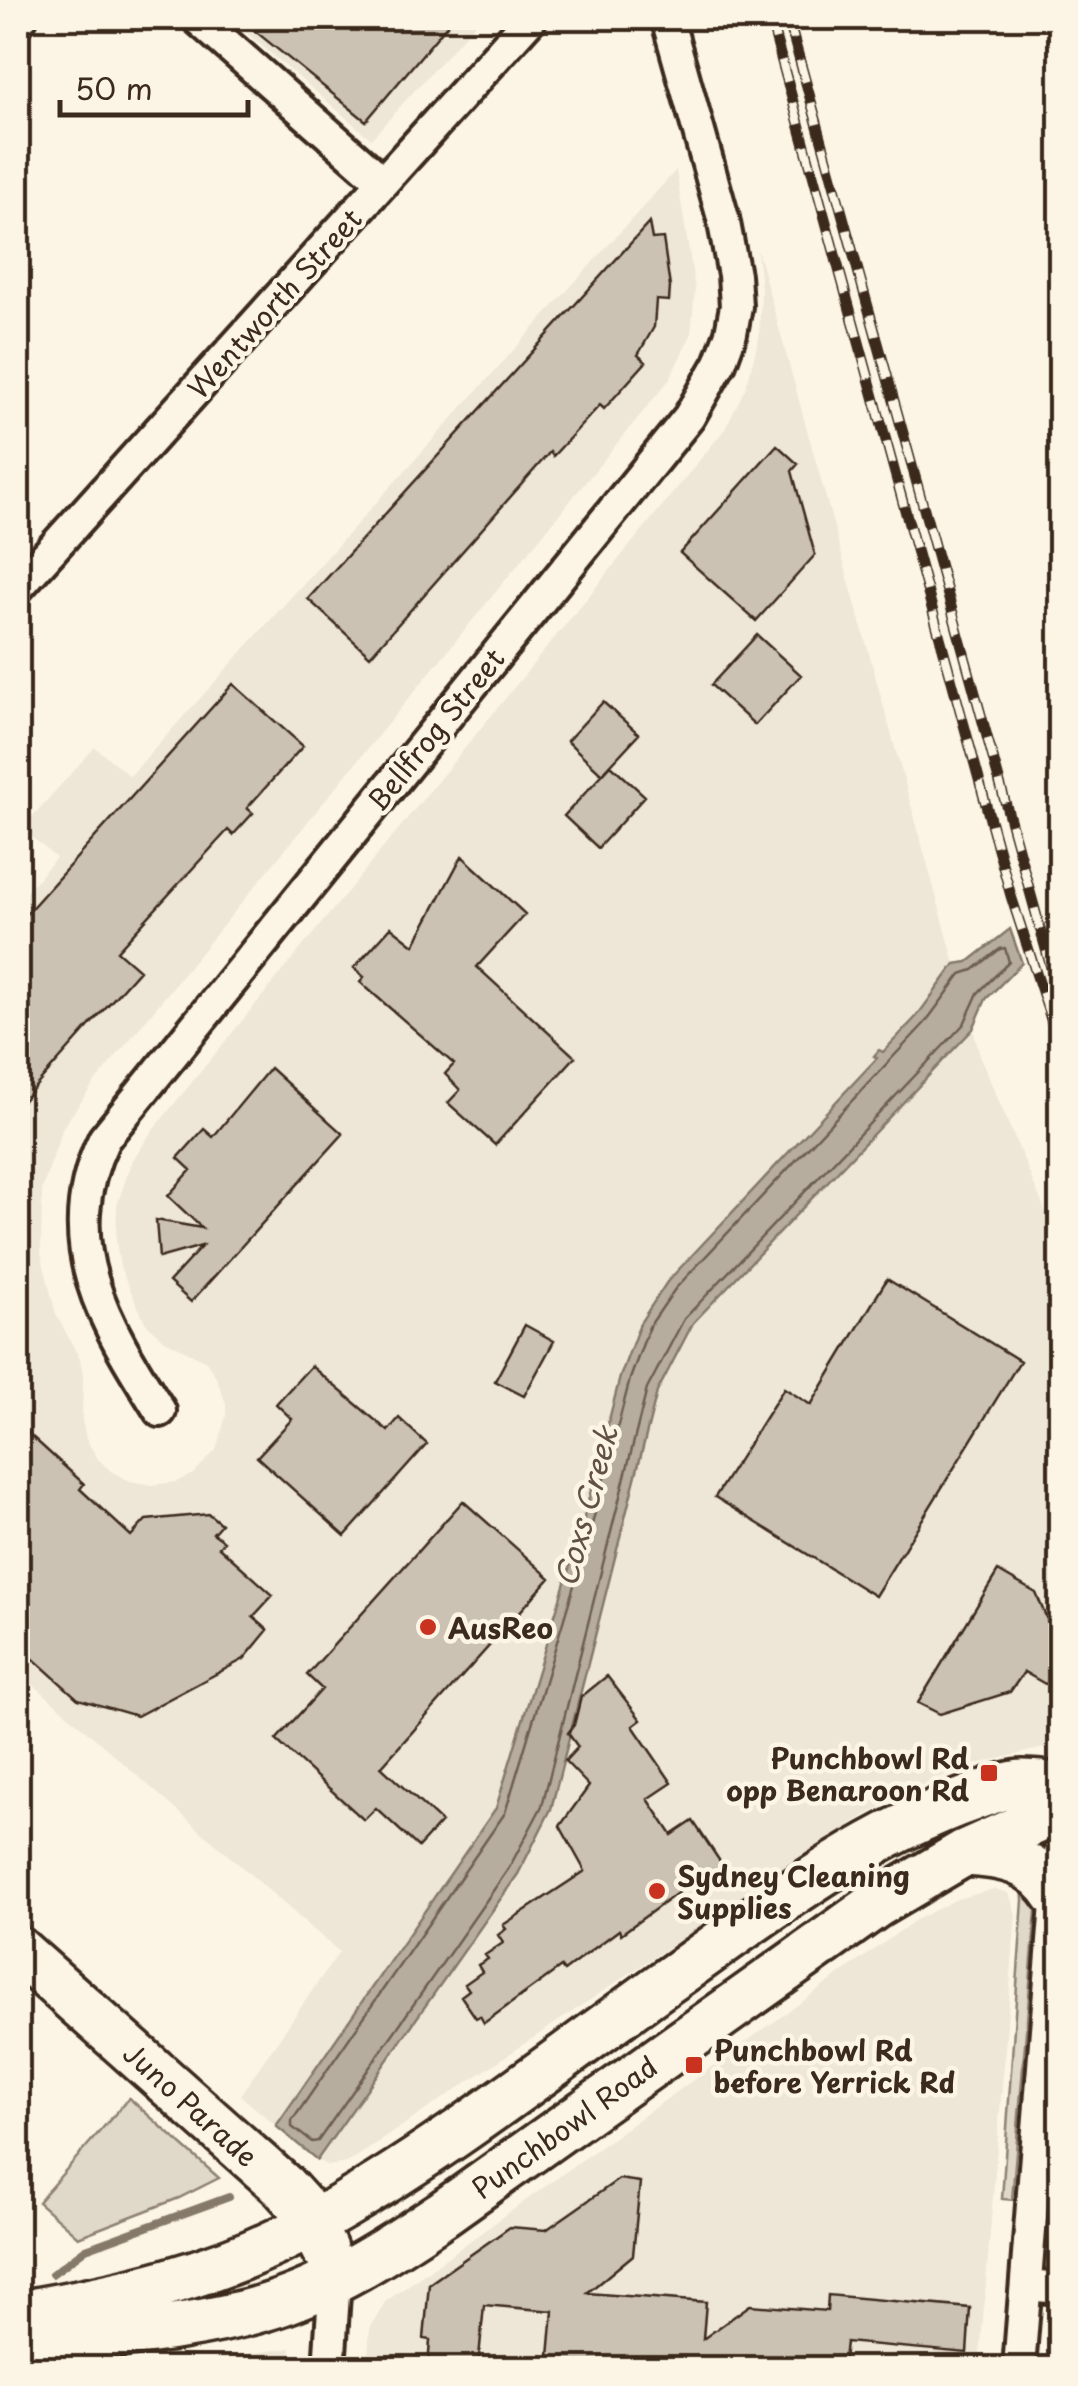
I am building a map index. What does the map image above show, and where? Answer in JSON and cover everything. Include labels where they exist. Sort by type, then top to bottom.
[{"type":"main road","name":"Punchbowl Road","points":[[18,2314],[119,2296],[255,2254],[409,2165],[734,1934],[868,1846],[926,1816],[992,1791],[1020,1783],[1060,1790],[1036,1821],[964,1853],[876,1905],[442,2214],[392,2248],[335,2279],[304,2294],[242,2314],[18,2346]]},
{"type":"main road","points":[[964,1853],[1007,1857],[1022,1862],[1046,1880],[1058,1875]]},
{"type":"main road","name":"Juno Parade","points":[[18,1950],[283,2186],[313,2223],[335,2279]]},
{"type":"street","points":[[197,18],[384,182]]},
{"type":"street","name":"Wentworth Street","points":[[18,587],[531,18]]},
{"type":"street","name":"Bellfrog Street","points":[[160,1411],[118,1344],[92,1284],[86,1258],[83,1202],[90,1169],[104,1139],[689,417],[720,364],[736,306],[730,248],[667,18]]},
{"type":"street","points":[[1020,2368],[1058,1875]]},
{"type":"street","points":[[330,2368],[335,2279]]},
{"type":"street","points":[[1026,2285],[1060,2288]]},
{"type":"shaded area","points":[[229,18],[480,18],[371,139]]},
{"type":"shaded area","points":[[676,170],[695,289],[691,335],[669,380],[95,1082],[63,1127],[42,1189],[41,1254],[56,1314],[80,1359],[86,1439],[112,1472],[152,1485],[176,1482],[193,1474],[216,1450],[226,1403],[215,1375],[206,1361],[163,1339],[145,1322],[120,1267],[117,1205],[132,1161],[153,1130],[725,429],[746,387],[759,338],[761,290],[757,249],[955,964],[917,1016],[667,1282],[640,1323],[620,1377],[580,1533],[496,1808],[276,2126],[240,2095],[339,1952],[18,1671],[18,901],[56,858],[22,828],[95,747],[130,776]]},
{"type":"shaded area","points":[[973,1029],[981,1059],[1060,1246],[1060,1744],[965,1767],[905,1792],[347,2163],[327,2166],[317,2160],[518,1874],[551,1809],[657,1392],[693,1323]]},
{"type":"shaded area","points":[[1022,1879],[1037,1899],[1012,2200],[1002,2199]]},
{"type":"shaded area","points":[[994,1889],[1009,1893],[1016,1914],[979,2368],[367,2368],[370,2329],[385,2302],[914,1921],[957,1899]]},
{"type":"shaded area","points":[[129,2098],[219,2178],[179,2198],[78,2237],[38,2202]]},
{"type":"shaded area","points":[[291,2348],[290,2368],[185,2368],[222,2357]]},
{"type":"water","points":[[1010,929],[1022,963],[986,999],[973,1029],[693,1323],[657,1392],[551,1809],[518,1874],[317,2160],[276,2126],[496,1808],[580,1533],[620,1377],[640,1323],[667,1282],[877,1058],[874,1056],[879,1050],[883,1052],[917,1016],[955,964],[968,962]]},
{"type":"building","points":[[239,18],[453,18],[366,121]]},
{"type":"building","points":[[649,223],[652,239],[663,238],[670,287],[669,301],[656,300],[654,327],[638,355],[646,362],[604,409],[600,405],[553,456],[550,452],[370,656],[308,599]]},
{"type":"building","points":[[777,445],[798,464],[792,471],[815,555],[756,621],[680,553]]},
{"type":"building","points":[[757,635],[801,675],[755,725],[711,685]]},
{"type":"building","points":[[233,684],[303,746],[247,808],[253,813],[233,835],[228,830],[117,951],[139,970],[18,1106],[18,923]]},
{"type":"building","points":[[603,702],[639,734],[602,774],[567,741]]},
{"type":"building","points":[[611,765],[645,796],[598,848],[564,816]]},
{"type":"building","points":[[462,856],[525,914],[477,967],[575,1057],[495,1145],[448,1103],[460,1090],[445,1074],[454,1064],[360,982],[364,977],[354,968],[391,927],[414,945]]},
{"type":"building","points":[[270,1068],[343,1134],[191,1302],[169,1282],[202,1246],[159,1258],[156,1220],[202,1228],[168,1196],[191,1170],[178,1158],[204,1129],[213,1137]]},
{"type":"building","points":[[887,1279],[1020,1361],[875,1596],[715,1497],[784,1388],[811,1405]]},
{"type":"building","points":[[525,1325],[554,1341],[524,1396],[495,1381]]},
{"type":"building","points":[[311,1366],[388,1431],[399,1418],[427,1444],[345,1536],[257,1457],[292,1419],[276,1404]]},
{"type":"building","points":[[18,1424],[84,1484],[80,1489],[131,1536],[146,1520],[209,1514],[221,1524],[213,1533],[224,1541],[219,1547],[273,1595],[253,1617],[268,1630],[244,1659],[137,1716],[78,1699],[18,1645]]},
{"type":"building","name":"AusReo","points":[[463,1501],[550,1578],[381,1767],[441,1822],[418,1847],[376,1808],[364,1820],[276,1740],[322,1689],[307,1675]]},
{"type":"building","points":[[998,1571],[1036,1593],[1060,1650],[1060,1679],[1045,1684],[1024,1672],[1010,1692],[940,1714],[918,1703]]},
{"type":"building","points":[[607,1676],[641,1720],[633,1726],[672,1783],[648,1799],[672,1835],[693,1821],[723,1866],[689,1889],[687,1886],[621,1934],[619,1930],[564,1971],[561,1967],[484,2023],[461,1996],[469,1990],[465,1984],[482,1972],[478,1965],[488,1959],[485,1955],[503,1943],[498,1935],[506,1929],[503,1925],[585,1871],[560,1826],[589,1786],[565,1761],[578,1747],[568,1733],[581,1697]]},
{"type":"building","points":[[619,2179],[640,2182],[633,2255],[587,2293],[706,2302],[703,2339],[750,2305],[827,2311],[828,2295],[970,2308],[967,2353],[846,2342],[843,2368],[548,2368],[553,2311],[484,2305],[478,2368],[428,2368],[430,2340],[424,2339],[429,2284],[510,2227],[546,2230]]},
{"type":"waterway","name":"Coxs Creek","points":[[52,2274],[86,2249],[229,2197]]},
{"type":"railway","points":[[770,18],[1011,896],[1060,1047]]},
{"type":"railway","points":[[788,18],[1060,1000]]},
{"type":"place","name":"AusReo","points":[[428,1627]]},
{"type":"place","name":"Punchbowl Rd opp Benaroon Rd","points":[[989,1773]]},
{"type":"place","name":"Sydney Cleaning Supplies","points":[[657,1891]]},
{"type":"place","name":"Punchbowl Rd before Yerrick Rd","points":[[694,2065]]}]
